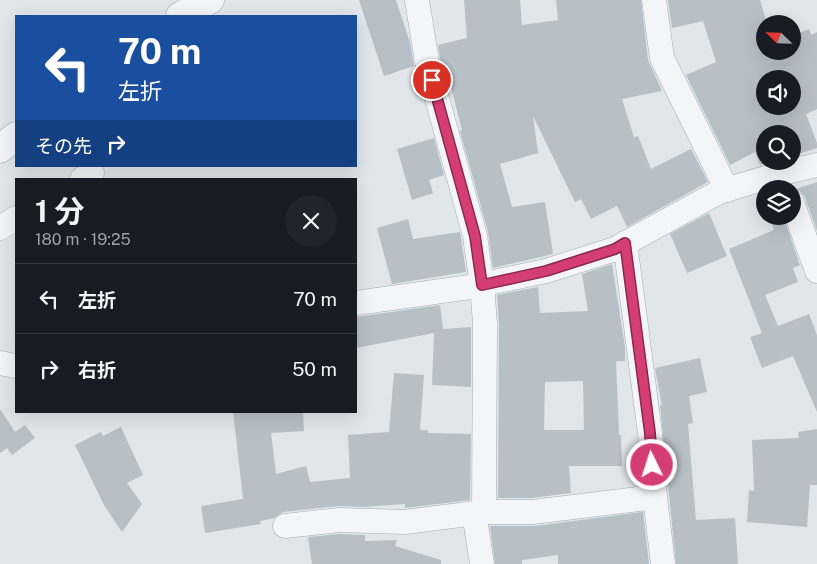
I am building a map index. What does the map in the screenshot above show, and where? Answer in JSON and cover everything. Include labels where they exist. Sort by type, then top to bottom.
[{"type":"street","points":[[182,15],[210,0]]},
{"type":"street","points":[[417,0],[427,62],[475,236],[482,285],[485,323],[479,512],[482,564]]},
{"type":"street","points":[[654,0],[662,58],[727,190]]},
{"type":"street","points":[[0,149],[15,137]]},
{"type":"street","points":[[787,180],[817,166]]},
{"type":"street","points":[[357,303],[482,285],[546,271],[615,249],[719,192],[756,186]]},
{"type":"street","points":[[0,228],[15,219]]},
{"type":"street","points":[[800,225],[817,271]]},
{"type":"street","points":[[625,243],[650,433],[663,564]]},
{"type":"street","points":[[0,363],[15,366]]},
{"type":"street","points":[[285,526],[339,520],[405,522],[479,512],[533,512],[655,497]]},
{"type":"building","points":[[359,0],[396,0],[410,42],[414,66],[384,76]]},
{"type":"building","points":[[464,0],[520,0],[522,25],[558,20],[556,0],[641,0],[648,60],[662,91],[622,99],[634,137],[638,136],[651,169],[691,149],[708,182],[627,227],[617,206],[591,219],[581,199],[575,202],[533,116],[538,153],[500,164],[512,207],[545,202],[553,254],[493,268],[488,232],[460,131],[462,130],[451,87],[448,87],[438,45],[467,38]]},
{"type":"building","points":[[668,0],[760,0],[764,15],[756,15],[756,60],[801,60],[801,32],[809,29],[811,35],[817,32],[817,109],[806,114],[817,143],[817,148],[801,153],[801,125],[756,125],[756,155],[755,152],[730,165],[686,75],[716,62],[703,21],[672,28]]},
{"type":"building","points":[[434,138],[444,175],[429,180],[433,193],[412,200],[397,149]]},
{"type":"building","points":[[817,182],[817,231],[805,197],[801,192],[801,187]]},
{"type":"building","points":[[709,213],[727,256],[687,273],[670,234]]},
{"type":"building","points":[[408,219],[413,239],[460,232],[466,272],[392,284],[377,228]]},
{"type":"building","points":[[772,225],[786,225],[800,265],[793,268],[798,282],[765,295],[778,326],[809,314],[817,335],[817,412],[793,356],[762,368],[750,337],[762,333],[729,249],[774,230]]},
{"type":"building","points":[[612,264],[625,347],[625,361],[616,361],[622,466],[569,466],[571,493],[532,498],[498,498],[499,323],[497,295],[538,287],[540,313],[588,311],[582,274]],"holes":[[[583,381],[584,430],[544,430],[545,382]]]},
{"type":"building","points":[[440,305],[443,329],[471,327],[471,387],[432,385],[434,333],[357,348],[357,317]]},
{"type":"building","points":[[700,358],[707,392],[689,396],[693,423],[688,424],[696,520],[735,518],[738,564],[676,564],[660,405],[662,405],[655,368]]},
{"type":"building","points":[[394,373],[424,375],[420,430],[428,430],[428,433],[471,434],[470,500],[405,508],[405,504],[363,507],[338,506],[283,512],[274,518],[260,521],[261,524],[205,533],[201,506],[243,499],[233,413],[303,413],[304,431],[271,433],[276,474],[306,466],[310,482],[350,478],[348,435],[389,432]]},
{"type":"building","points":[[0,409],[15,432],[25,425],[35,438],[12,455],[7,448],[0,453]]},
{"type":"building","points":[[121,427],[143,475],[127,483],[142,504],[122,532],[104,505],[75,445],[101,432],[103,436]]},
{"type":"building","points":[[817,429],[817,485],[810,485],[807,527],[747,522],[749,490],[754,491],[752,440],[799,438],[798,432]]},
{"type":"building","points":[[643,512],[649,564],[558,564],[558,555],[522,560],[522,564],[495,564],[490,526],[535,526]]},
{"type":"building","points":[[340,534],[365,535],[365,541],[397,540],[395,546],[441,560],[441,564],[312,564],[308,537]]},
{"type":"route","points":[[432,80],[475,236],[482,285],[546,271],[615,249],[625,243],[650,433],[652,465]]}]
